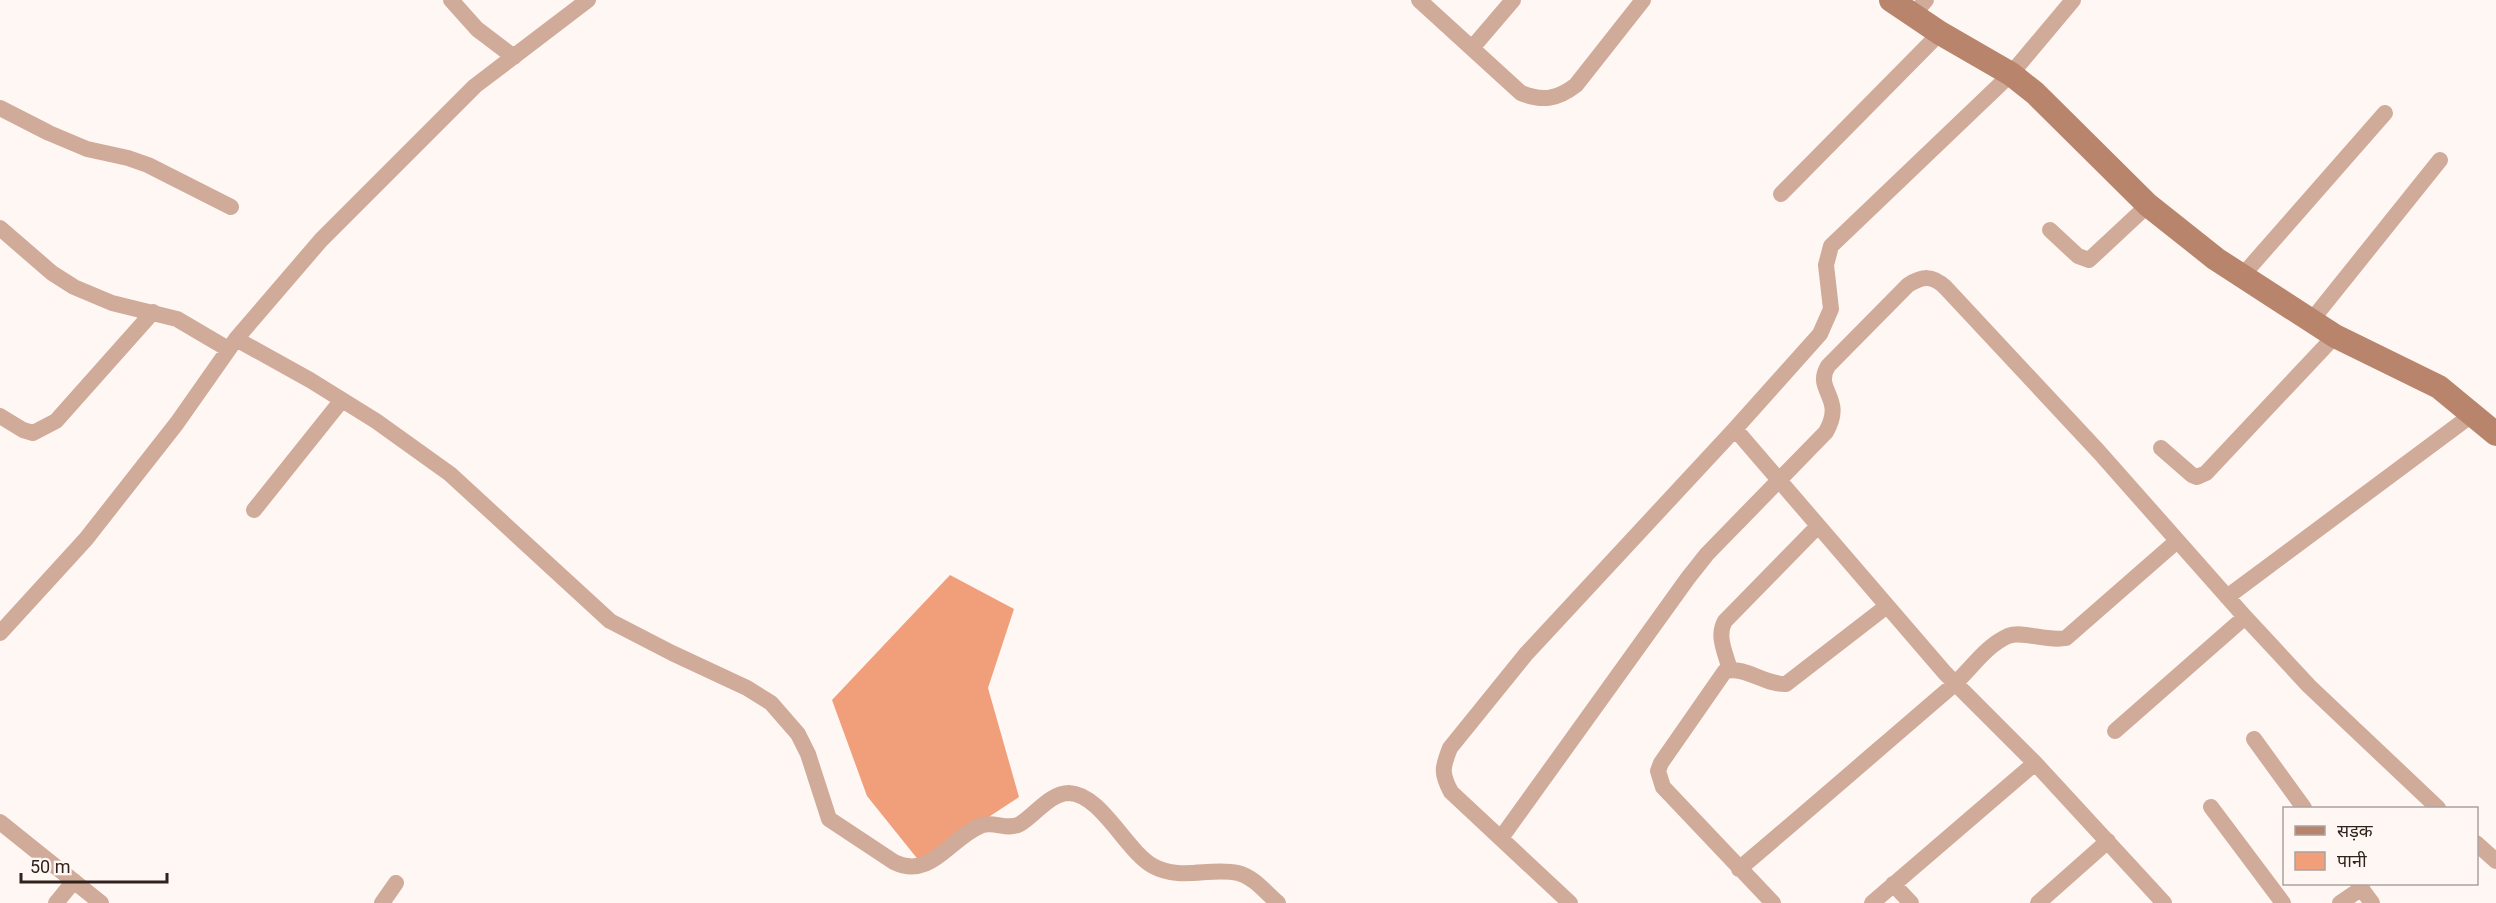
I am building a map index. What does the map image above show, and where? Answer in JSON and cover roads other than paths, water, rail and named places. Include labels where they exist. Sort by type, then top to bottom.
[{"type":"street","points":[[451,0],[483,34],[514,57]]},
{"type":"street","points":[[0,633],[93,530],[177,423],[232,344],[321,240],[475,86],[588,0]]},
{"type":"street","points":[[1419,0],[1521,93],[1533,98],[1548,99],[1564,94],[1576,85],[1643,0]]},
{"type":"street","points":[[1472,48],[1513,0]]},
{"type":"street","points":[[1891,0],[1919,7],[1940,33],[2011,74],[2056,113],[2148,206],[2216,259],[2335,336],[2425,378],[2496,434]]},
{"type":"street","points":[[1570,903],[1451,792],[1443,777],[1443,765],[1450,748],[1526,654],[1820,334],[1831,309],[1826,265],[1831,246],[2011,74],[2073,0]]},
{"type":"street","points":[[1781,194],[1940,33]]},
{"type":"street","points":[[0,108],[87,149],[148,165],[231,207]]},
{"type":"street","points":[[2242,276],[2385,113]]},
{"type":"street","points":[[2311,321],[2440,160]]},
{"type":"street","points":[[2050,230],[2078,256],[2089,260],[2148,206]]},
{"type":"street","points":[[0,228],[52,273],[74,287],[112,303],[177,319],[232,344],[342,400],[376,420],[450,474],[610,621],[747,688],[771,703],[798,734],[808,754],[829,819],[894,862],[905,867],[921,867],[983,824],[1015,826],[1056,795],[1076,794],[1094,805],[1152,866],[1184,874],[1222,871],[1240,874],[1250,879],[1278,903]]},
{"type":"street","points":[[1501,838],[1707,554],[1826,432],[1831,423],[1834,404],[1824,383],[1824,374],[1828,366],[1908,285],[1920,278],[1930,278],[1945,287],[2099,452],[2245,618],[2309,686],[2437,807]]},
{"type":"street","points":[[0,416],[23,430],[33,433],[56,421],[153,312]]},
{"type":"street","points":[[2161,448],[2192,475],[2197,477],[2206,473],[2335,336]]},
{"type":"street","points":[[254,510],[342,400]]},
{"type":"street","points":[[2227,597],[2473,414]]},
{"type":"street","points":[[1735,429],[1955,684],[2035,763],[2164,903]]},
{"type":"street","points":[[1730,670],[1720,629],[1725,621],[1818,526]]},
{"type":"street","points":[[1739,869],[1955,684],[1990,649],[2008,636],[2019,634],[2055,640],[2071,635],[2177,541]]},
{"type":"street","points":[[1773,903],[1663,787],[1658,771],[1661,762],[1720,675],[1730,670],[1737,670],[1776,685],[1786,684],[1887,606]]},
{"type":"street","points":[[2115,731],[2245,618]]},
{"type":"street","points":[[2254,739],[2303,807]]},
{"type":"street","points":[[1872,903],[2035,763]]},
{"type":"street","points":[[2211,807],[2283,903]]},
{"type":"street","points":[[0,822],[101,903]]},
{"type":"street","points":[[2038,903],[2108,841]]},
{"type":"street","points":[[2478,845],[2496,861]]},
{"type":"street","points":[[56,903],[74,881]]},
{"type":"street","points":[[382,903],[396,883]]},
{"type":"street","points":[[1893,884],[1911,903]]},
{"type":"street","points":[[2340,903],[2360,886],[2372,903]]},
{"type":"water","points":[[950,575],[1014,609],[988,688],[1019,797],[920,862],[867,796],[832,700]]}]
